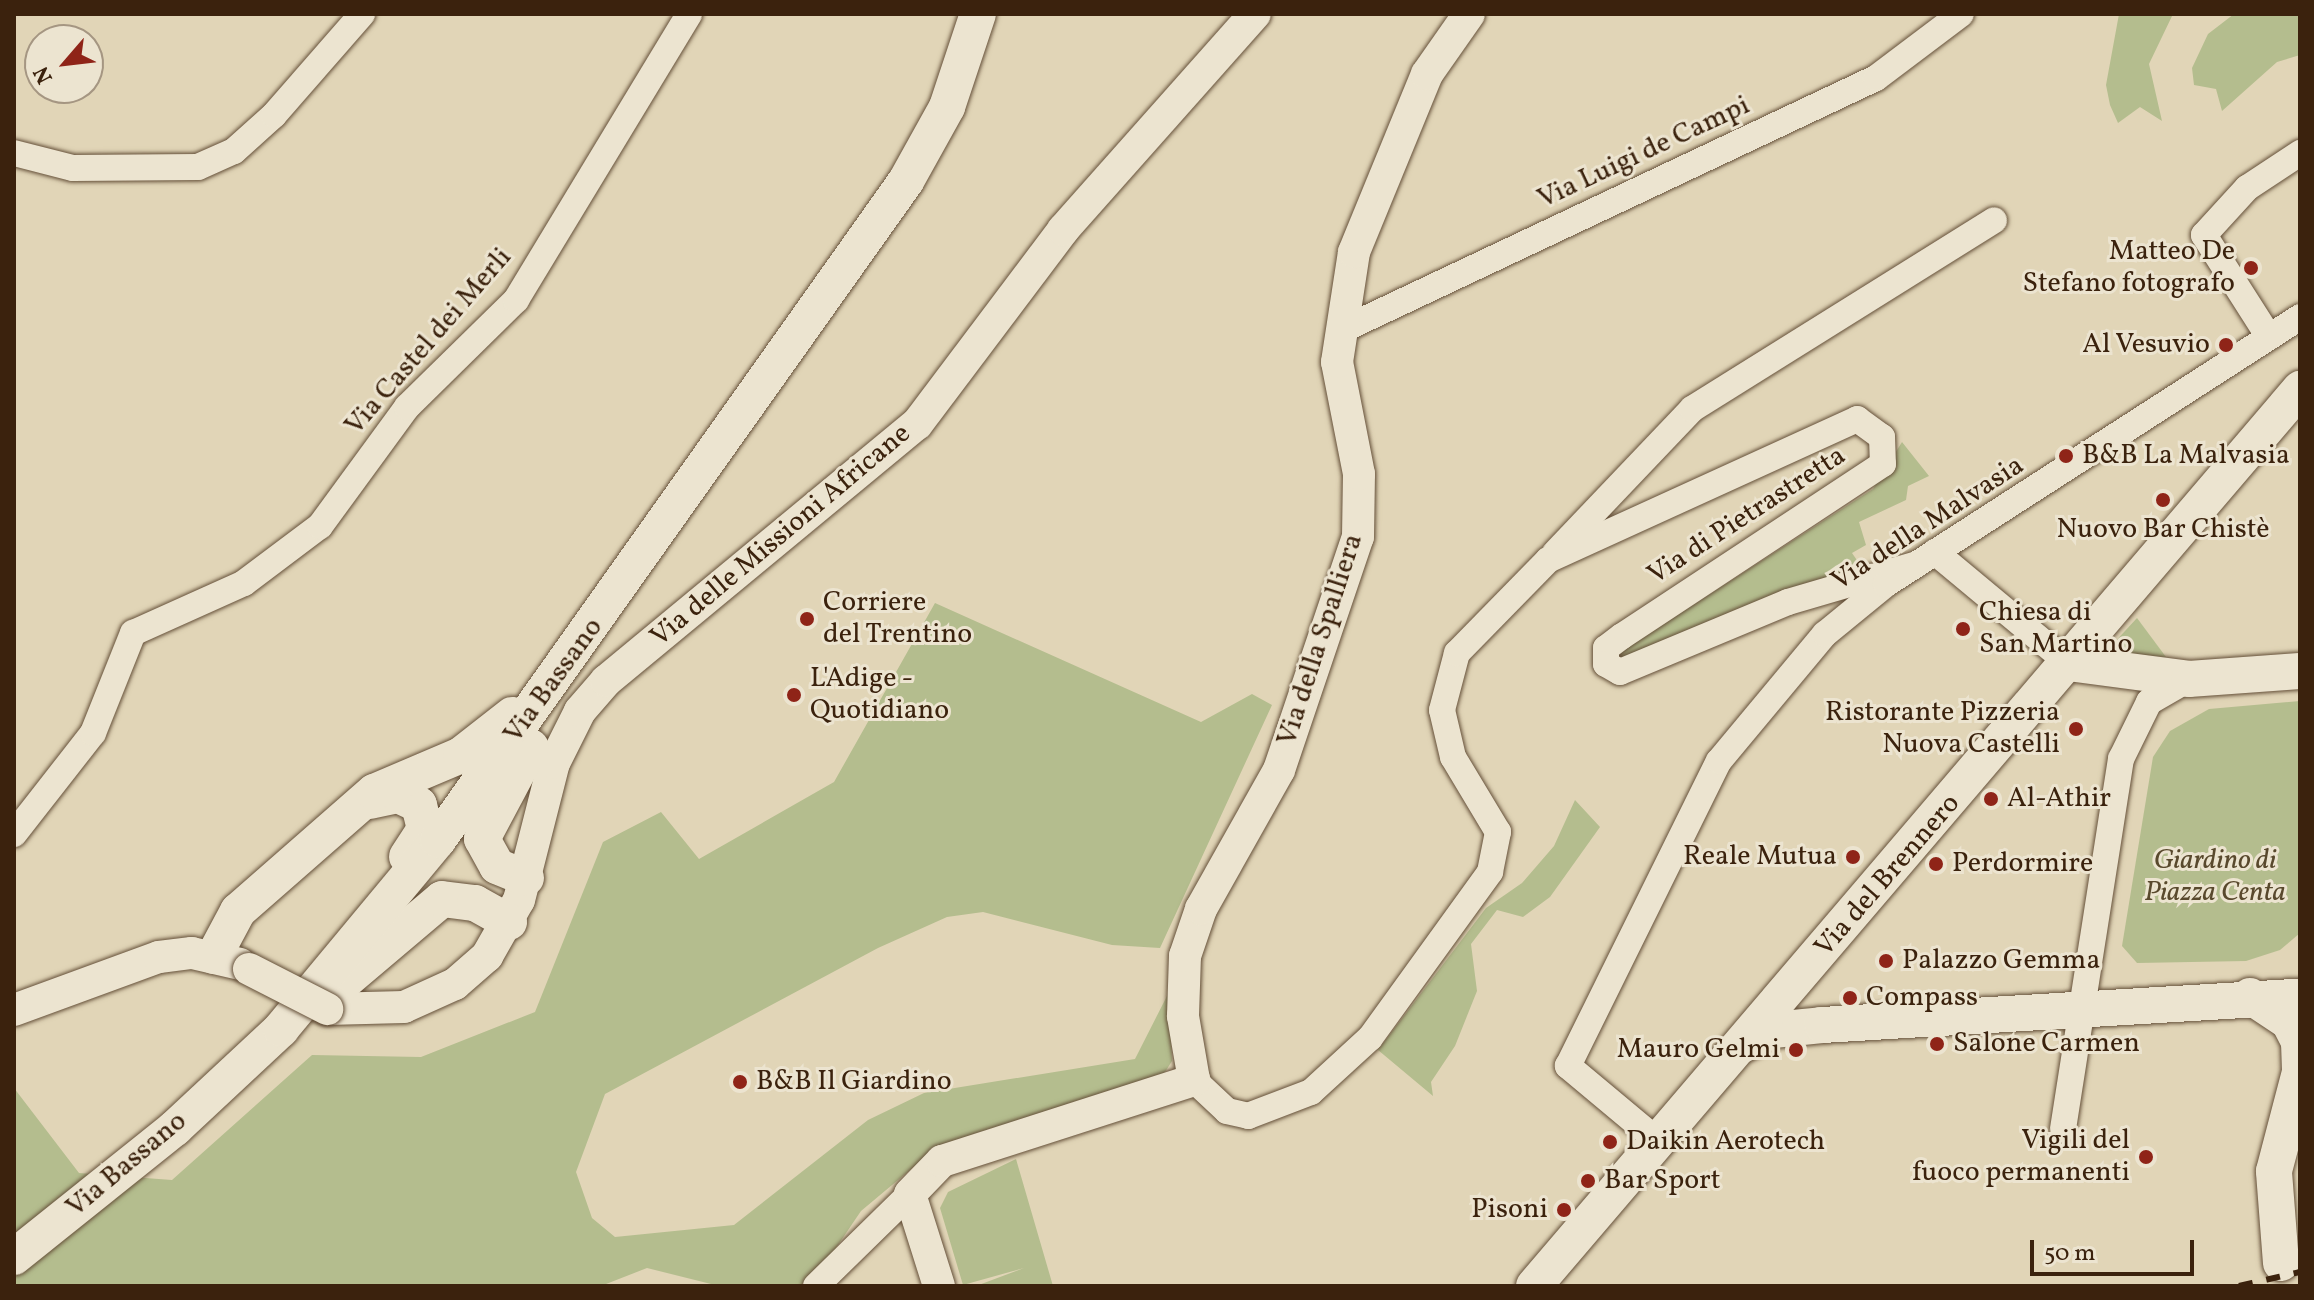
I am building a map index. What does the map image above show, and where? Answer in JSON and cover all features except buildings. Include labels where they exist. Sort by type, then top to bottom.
[{"type":"main road","name":"Via Bassano","points":[[14,1257],[175,1128],[281,1029],[438,840],[573,655],[906,181],[947,107],[978,14]]},
{"type":"main road","name":"Via del Brennero","points":[[1534,1286],[2300,389]]},
{"type":"main road","points":[[214,956],[238,911],[364,803],[493,734],[573,655]]},
{"type":"main road","points":[[526,878],[488,857],[483,830],[561,695],[573,655]]},
{"type":"main road","points":[[2068,663],[2189,679],[2300,671]]},
{"type":"main road","points":[[281,1029],[422,839],[425,816],[409,796],[364,803]]},
{"type":"main road","points":[[281,1029],[358,976],[442,899],[458,897],[509,922]]},
{"type":"main road","points":[[1807,969],[1805,1005],[1822,1025]]},
{"type":"main road","points":[[2248,996],[2300,973]]},
{"type":"main road","points":[[2248,996],[2289,1022],[2299,1042],[2300,1072],[2274,1171],[2281,1263]]},
{"type":"main road","points":[[1741,1046],[1773,1030],[1822,1025],[2078,1011],[2248,996],[2300,997]]},
{"type":"street","points":[[14,153],[73,168],[198,167],[234,151],[274,115],[362,14]]},
{"type":"street","name":"Via Castel dei Merli","points":[[14,834],[93,733],[133,633],[244,583],[320,526],[407,407],[516,300],[689,14]]},
{"type":"street","name":"Via delle Missioni Africane","points":[[214,956],[249,969],[327,1009],[375,1012],[438,994],[477,967],[509,922],[526,878],[554,763],[580,711],[606,681],[917,424],[1063,230],[1255,14]]},
{"type":"street","name":"Via della Spalliera","points":[[1194,1080],[1183,1016],[1185,956],[1201,909],[1279,770],[1358,537],[1359,474],[1340,393],[1342,330],[1354,252],[1427,74],[1469,14]]},
{"type":"street","name":"Via Luigi de Campi","points":[[1342,330],[1876,78],[1961,14]]},
{"type":"street","points":[[2269,337],[2204,235],[2247,188],[2300,153]]},
{"type":"street","name":"Via di Pietrastretta","points":[[1194,1080],[1227,1111],[1248,1116],[1288,1106],[1344,1067],[1406,990],[1490,872],[1500,844],[1444,734],[1451,666],[1467,640],[1692,409],[1994,220]]},
{"type":"street","name":"Via della Malvasia","points":[[1659,1142],[1568,1066],[1719,761],[1825,634],[1926,558],[2300,317]]},
{"type":"street","name":"Via di Pietrastretta","points":[[1548,560],[1857,419],[1882,437],[1883,464],[1614,642],[1606,664],[1620,672],[1788,602],[1926,558]]},
{"type":"street","points":[[1926,558],[2068,663]]},
{"type":"street","points":[[2063,1129],[2078,1011],[2121,759],[2149,702],[2189,679]]},
{"type":"street","points":[[14,1010],[159,957],[214,956]]},
{"type":"street","points":[[816,1286],[942,1161],[1194,1080]]},
{"type":"street","points":[[910,1194],[939,1286]]},
{"type":"green space","points":[[2119,14],[2173,14],[2149,64],[2162,121],[2140,107],[2118,123],[2110,105],[2106,85]]},
{"type":"green space","points":[[2234,14],[2300,14],[2300,55],[2277,62],[2222,111],[2216,89],[2194,85],[2192,68],[2208,34]]},
{"type":"green space","points":[[1902,442],[1929,476],[1908,486],[1906,500],[1859,522],[1866,545],[1852,553],[1863,569],[1621,664],[1617,654],[1873,489]]},
{"type":"green space","points":[[935,603],[1201,722],[1252,694],[1272,705],[1160,948],[1112,945],[983,912],[947,917],[878,948],[605,1094],[576,1172],[592,1218],[615,1237],[734,1225],[868,1120],[924,1093],[1135,1059],[1169,992],[1172,1061],[1160,1080],[935,1149],[861,1211],[821,1270],[799,1286],[719,1286],[647,1268],[601,1286],[14,1286],[14,1088],[79,1173],[172,1180],[312,1055],[421,1057],[535,1012],[603,842],[661,812],[699,859],[834,782]]},
{"type":"green space","points":[[2137,618],[2166,657],[2118,654],[2112,645]]},
{"type":"green space","name":"Giardino di Piazza Centa","points":[[2300,701],[2300,933],[2280,950],[2246,961],[2137,963],[2122,946],[2153,757],[2170,731],[2209,709]]},
{"type":"green space","points":[[1575,800],[1600,827],[1550,897],[1523,917],[1497,910],[1471,944],[1477,991],[1455,1046],[1431,1082],[1433,1096],[1378,1050],[1486,908],[1522,883],[1554,846]]},
{"type":"green space","points":[[1016,1159],[1053,1286],[976,1286],[1024,1268],[963,1285],[940,1208],[948,1192]]},
{"type":"railway","points":[[2239,1286],[2300,1272]]},
{"type":"place","name":"Matteo De Stefano fotografo","points":[[2251,268]]},
{"type":"place","name":"Al Vesuvio","points":[[2226,345]]},
{"type":"place","name":"B&B La Malvasia","points":[[2066,456]]},
{"type":"place","name":"Nuovo Bar Chistè","points":[[2163,500]]},
{"type":"place","name":"Corriere del Trentino","points":[[807,619]]},
{"type":"place","name":"Chiesa di San Martino","points":[[1963,629]]},
{"type":"place","name":"L'Adige - Quotidiano","points":[[794,695]]},
{"type":"place","name":"Ristorante Pizzeria Nuova Castelli","points":[[2076,729]]},
{"type":"place","name":"Al-Athir","points":[[1991,799]]},
{"type":"place","name":"Reale Mutua","points":[[1853,857]]},
{"type":"place","name":"Perdormire","points":[[1936,864]]},
{"type":"place","name":"Palazzo Gemma","points":[[1886,961]]},
{"type":"place","name":"Compass","points":[[1850,998]]},
{"type":"place","name":"Salone Carmen","points":[[1937,1044]]},
{"type":"place","name":"Mauro Gelmi","points":[[1796,1050]]},
{"type":"place","name":"B&B Il Giardino","points":[[740,1082]]},
{"type":"place","name":"Daikin Aerotech","points":[[1610,1142]]},
{"type":"place","name":"Vigili del fuoco permanenti","points":[[2146,1157]]},
{"type":"place","name":"Bar Sport","points":[[1588,1181]]},
{"type":"place","name":"Pisoni","points":[[1564,1210]]}]
